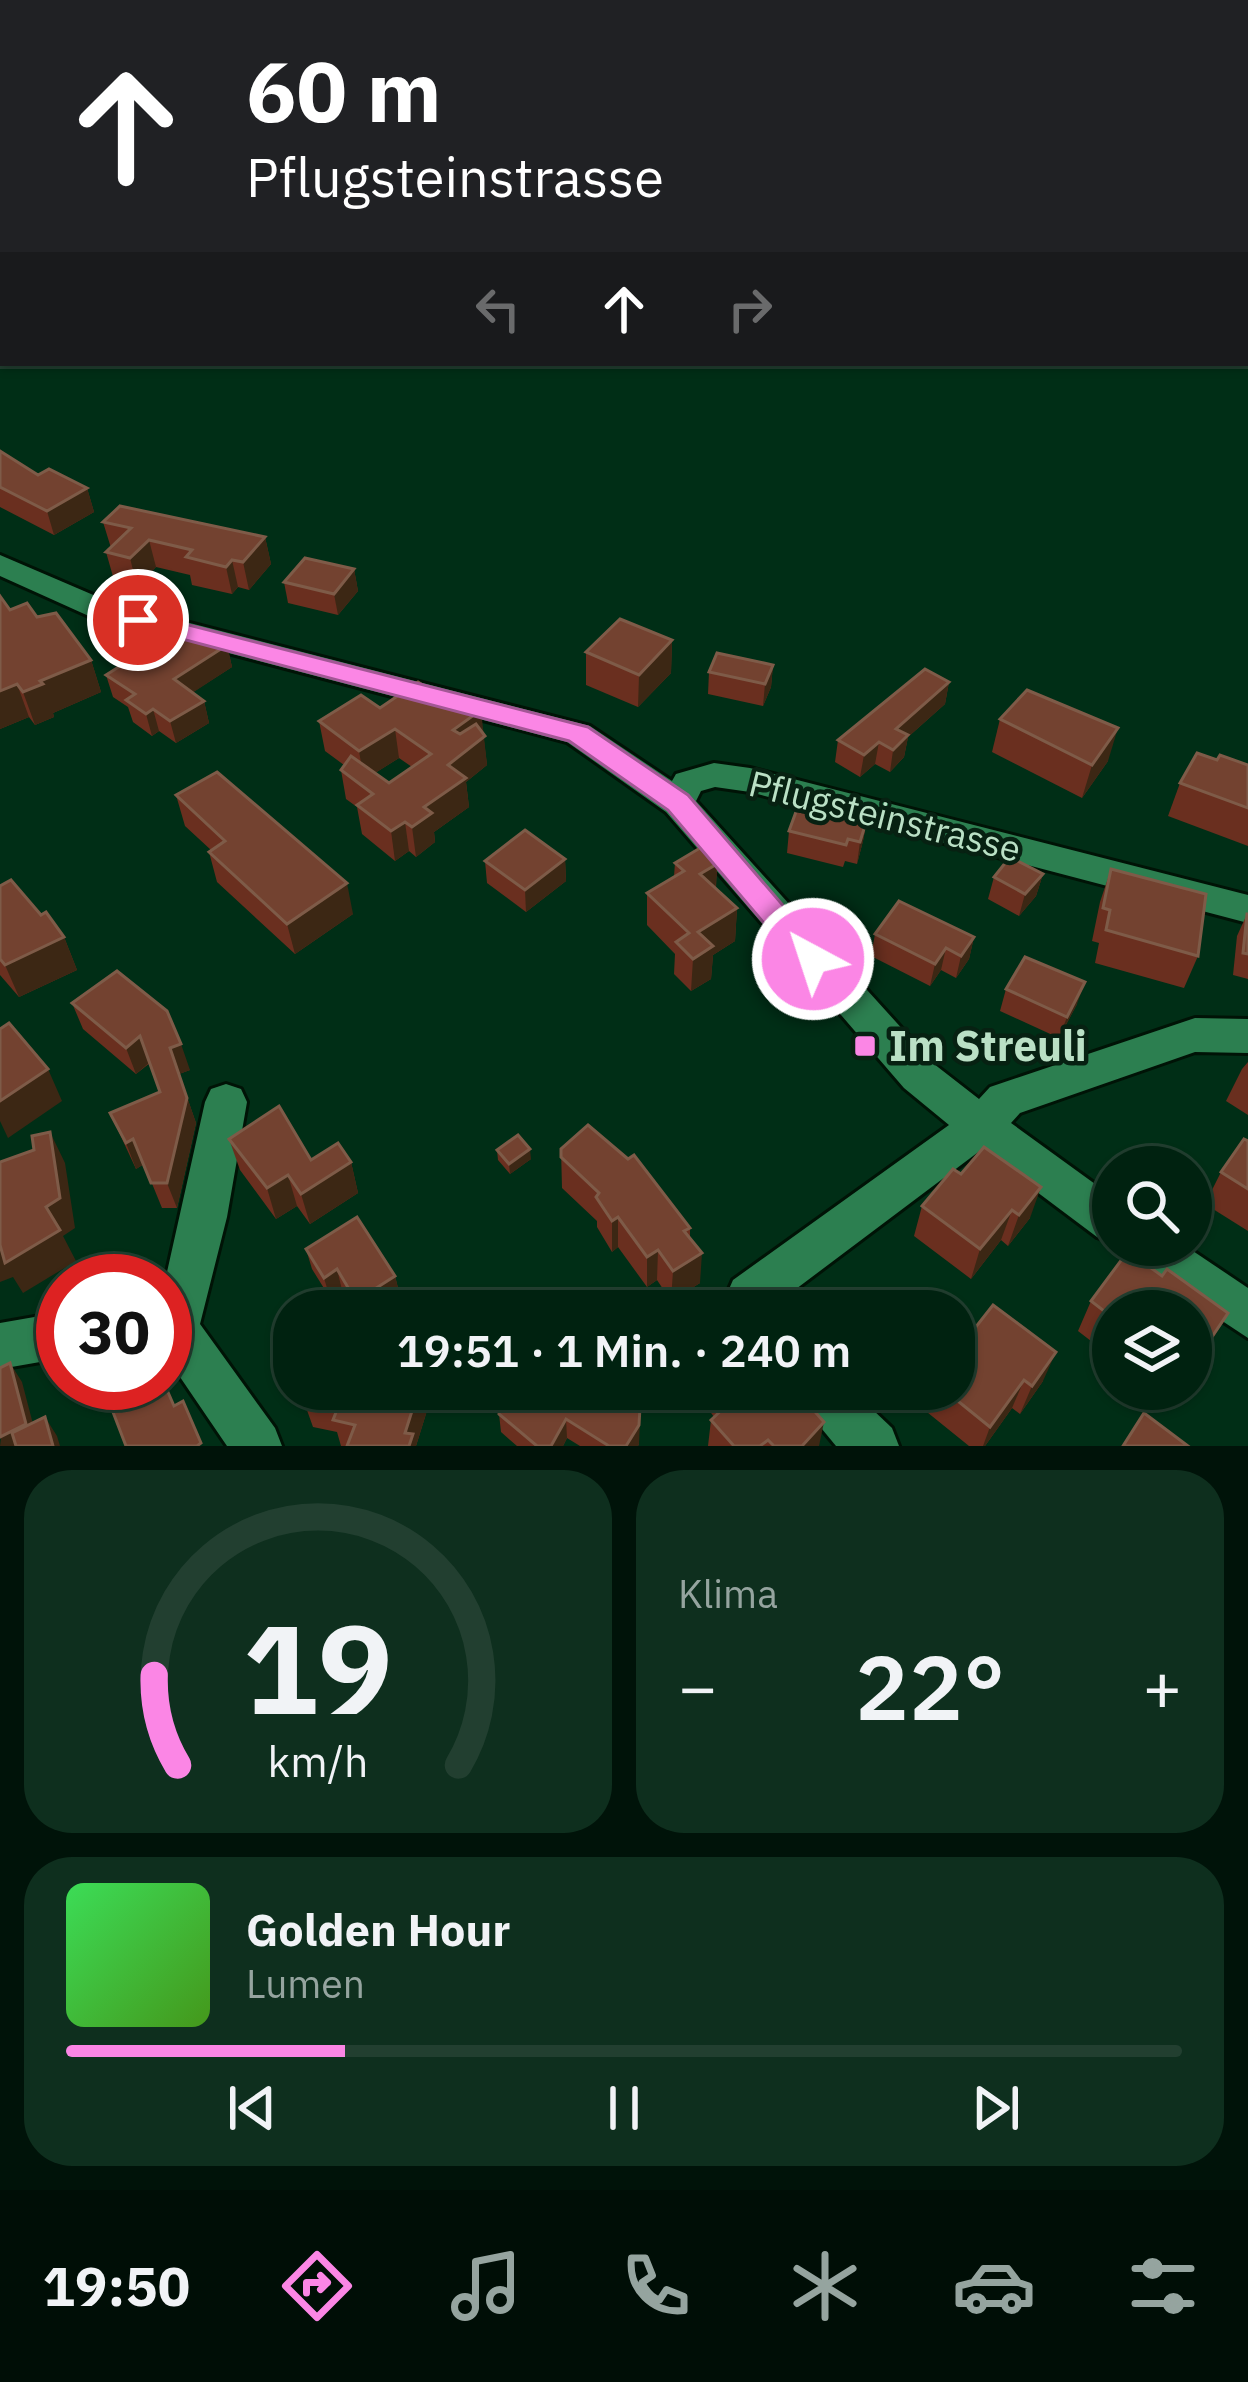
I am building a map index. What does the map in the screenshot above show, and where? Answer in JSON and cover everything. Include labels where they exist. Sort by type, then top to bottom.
[{"type":"street","points":[[0,564],[41,587],[102,610],[567,730],[678,803],[893,1051],[1092,1206]]},
{"type":"street","name":"Pflugsteinstrasse","points":[[678,803],[688,783],[714,775],[750,780],[1248,909]]},
{"type":"street","points":[[757,1290],[982,1125],[1005,1100],[1195,1035],[1248,1036]]},
{"type":"street","points":[[192,1258],[205,1217],[226,1102]]},
{"type":"street","points":[[1176,1266],[1248,1316]]},
{"type":"street","points":[[0,1346],[36,1340]]},
{"type":"street","points":[[192,1358],[257,1446]]},
{"type":"street","points":[[836,1410],[874,1446]]},
{"type":"building","points":[[0,451],[38,475],[49,469],[87,488],[47,511],[0,487]]},
{"type":"building","points":[[120,506],[265,537],[243,562],[232,560],[226,567],[186,557],[192,550],[149,540],[130,558],[106,552],[131,528],[103,522]]},
{"type":"building","points":[[305,558],[354,569],[334,594],[284,582]]},
{"type":"building","points":[[0,596],[10,610],[27,603],[37,617],[56,613],[91,660],[23,692],[17,684],[0,691]]},
{"type":"building","points":[[620,619],[672,640],[639,675],[586,652]]},
{"type":"building","points":[[193,628],[227,645],[174,679],[204,701],[170,721],[153,709],[146,714],[126,700],[135,694],[106,675],[136,656],[142,660]]},
{"type":"building","points":[[717,653],[773,665],[765,684],[709,672]]},
{"type":"building","points":[[925,669],[949,682],[896,729],[908,735],[893,750],[879,742],[864,755],[838,740]]},
{"type":"building","points":[[418,682],[443,698],[451,693],[481,710],[453,730],[460,734],[476,724],[485,736],[448,765],[466,778],[424,807],[432,813],[412,827],[405,822],[391,831],[357,805],[373,794],[341,770],[351,756],[389,783],[431,754],[395,729],[359,751],[319,721],[361,695],[380,708]]},
{"type":"building","points":[[1027,690],[1118,728],[1092,765],[1000,719]]},
{"type":"building","points":[[1197,753],[1248,765],[1248,808],[1180,783]]},
{"type":"building","points":[[217,772],[347,883],[287,924],[209,852],[225,841],[176,795]]},
{"type":"building","points":[[801,798],[867,819],[860,842],[848,839],[846,845],[789,831]]},
{"type":"building","points":[[525,830],[565,859],[525,890],[485,861]]},
{"type":"building","points":[[700,848],[717,864],[700,874],[737,908],[698,932],[713,946],[693,959],[676,942],[689,933],[647,893],[684,871],[675,863]]},
{"type":"building","points":[[1010,857],[1043,874],[1025,894],[994,877]]},
{"type":"building","points":[[1111,869],[1206,894],[1198,956],[1106,930],[1110,910],[1103,908]]},
{"type":"building","points":[[11,880],[41,915],[46,912],[64,937],[5,965],[0,959],[0,886]]},
{"type":"building","points":[[899,901],[974,937],[961,956],[946,948],[935,964],[875,934]]},
{"type":"building","points":[[1248,914],[1248,954],[1243,953]]},
{"type":"building","points":[[1025,957],[1085,982],[1067,1017],[1006,989]]},
{"type":"building","points":[[117,971],[167,1011],[181,1044],[170,1048],[187,1098],[167,1183],[151,1183],[133,1139],[126,1143],[110,1113],[160,1092],[140,1036],[126,1048],[72,1003]]},
{"type":"building","points":[[9,1023],[48,1069],[0,1101],[0,1029]]},
{"type":"building","points":[[279,1106],[311,1160],[338,1143],[351,1162],[301,1194],[288,1175],[267,1188],[229,1139]]},
{"type":"building","points":[[588,1125],[628,1159],[634,1155],[690,1228],[684,1231],[702,1253],[673,1271],[658,1250],[647,1257],[618,1217],[612,1221],[596,1197],[599,1193],[561,1157],[561,1149]]},
{"type":"building","points":[[50,1132],[60,1198],[46,1207],[60,1230],[5,1263],[0,1245],[0,1162],[34,1150],[32,1136]]},
{"type":"building","points":[[518,1135],[530,1149],[509,1164],[497,1150]]},
{"type":"building","points":[[1244,1139],[1248,1141],[1248,1189],[1221,1172]]},
{"type":"building","points":[[984,1147],[1041,1187],[1019,1215],[1012,1210],[980,1249],[922,1206],[953,1169],[961,1174]]},
{"type":"building","points":[[357,1217],[395,1276],[373,1290],[349,1290],[337,1269],[324,1278],[306,1249]]},
{"type":"building","points":[[1117,1266],[1148,1266],[1162,1276],[1167,1269],[1196,1290],[1099,1290]]},
{"type":"building","points":[[1212,1301],[1228,1313],[1212,1337]]},
{"type":"building","points":[[993,1305],[1056,1352],[1032,1386],[1024,1380],[990,1427],[969,1410],[975,1410],[975,1328]]},
{"type":"building","points":[[10,1363],[26,1424],[0,1437],[0,1368]]},
{"type":"building","points":[[112,1410],[187,1410],[201,1443],[197,1446],[126,1446]]},
{"type":"building","points":[[337,1410],[412,1410],[405,1433],[413,1434],[409,1446],[347,1446],[355,1425],[333,1420]]},
{"type":"building","points":[[499,1410],[640,1410],[639,1425],[626,1446],[609,1446],[566,1419],[551,1446],[537,1446]]},
{"type":"building","points":[[722,1410],[813,1410],[824,1422],[802,1446],[774,1446],[768,1440],[760,1446],[734,1446],[711,1420]]},
{"type":"building","points":[[1144,1413],[1188,1446],[1123,1446]]},
{"type":"building","points":[[45,1417],[53,1446],[16,1446],[12,1433]]},
{"type":"place","name":"Im Streuli","points":[[865,1046]]},
{"type":"route","points":[[138,620],[578,734],[678,803],[813,959]]}]
